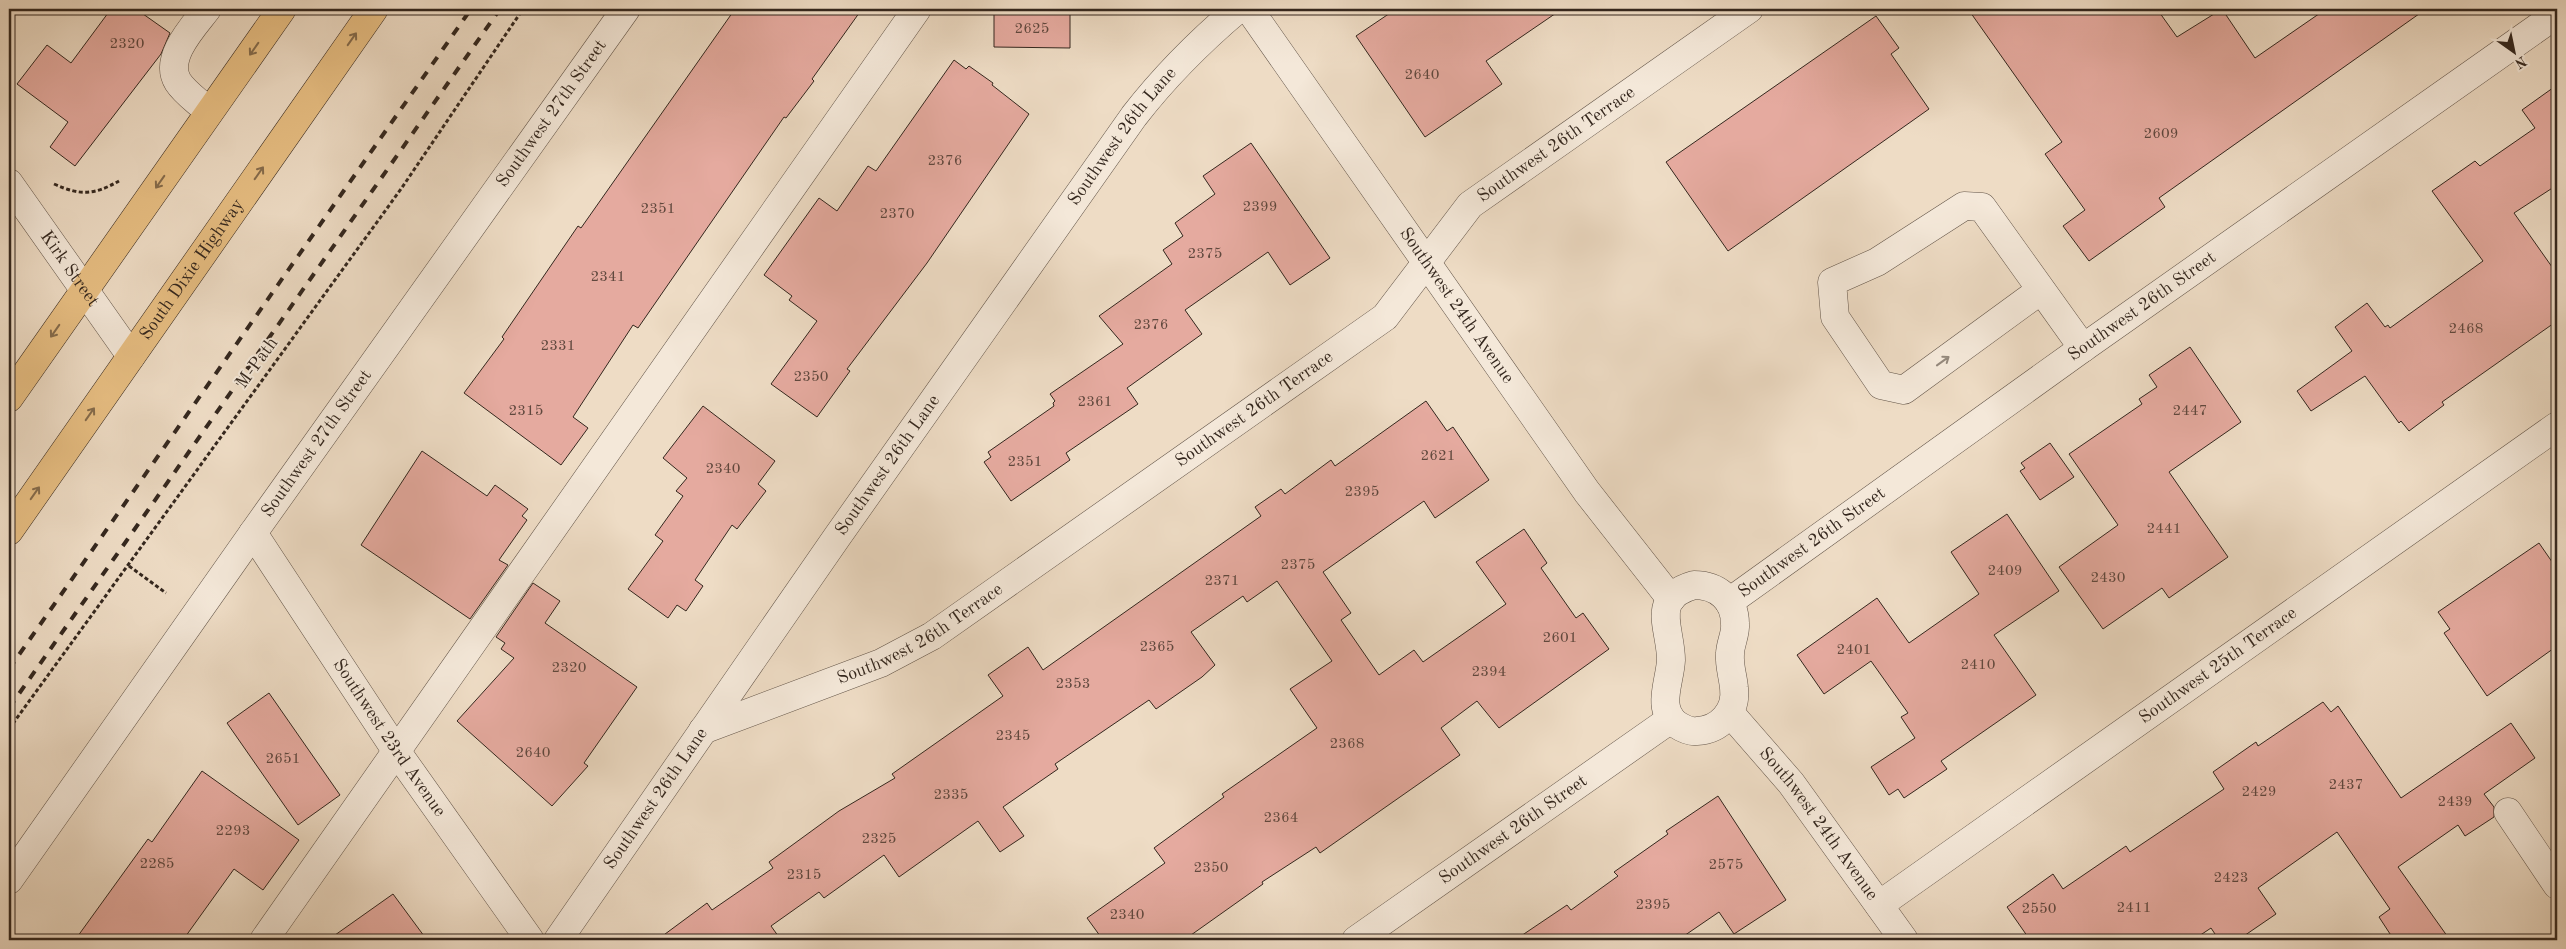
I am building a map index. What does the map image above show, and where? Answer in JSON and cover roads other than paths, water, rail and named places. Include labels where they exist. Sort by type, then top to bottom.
[{"type":"highway","points":[[9,398],[282,9]]},
{"type":"highway","name":"South Dixie Highway","points":[[9,531],[374,9]]},
{"type":"street","points":[[207,9],[184,41],[174,63],[174,72],[183,88],[209,112]]},
{"type":"street","name":"Southwest 27th Street","points":[[9,880],[253,532],[626,9]]},
{"type":"street","points":[[264,940],[917,9]]},
{"type":"street","name":"Southwest 26th Lane","points":[[558,940],[1134,116],[1182,58],[1238,9]]},
{"type":"street","name":"Southwest 24th Avenue","points":[[1250,9],[1587,492],[1671,599]]},
{"type":"street","name":"Southwest 26th Terrace","points":[[703,730],[881,663],[932,636],[1385,317],[1470,205],[1750,9]]},
{"type":"street","name":"Southwest 26th Street","points":[[1729,602],[2083,348],[2557,14]]},
{"type":"street","name":"Kirk Street","points":[[9,183],[131,356]]},
{"type":"street","points":[[2041,290],[1904,390],[1881,385],[1835,317],[1832,282],[1876,262],[1964,206],[1982,207],[2083,348]]},
{"type":"street","name":"Southwest 25th Terrace","points":[[1879,905],[2557,426]]},
{"type":"street","name":"Southwest 23rd Avenue","points":[[253,532],[397,752],[530,940]]},
{"type":"street","points":[[1694,585],[1708,585],[1719,591],[1729,602],[1736,625],[1730,654],[1734,700],[1730,713],[1720,724],[1707,730],[1695,732],[1682,728],[1671,720],[1665,709],[1665,694],[1671,660],[1664,615],[1671,599],[1682,588],[1694,585]]},
{"type":"street","name":"Southwest 24th Avenue","points":[[1730,713],[1791,783],[1904,940]]},
{"type":"street","name":"Southwest 26th Street","points":[[1356,940],[1671,720]]},
{"type":"street","points":[[2508,812],[2557,885]]},
{"type":"railway","points":[[9,669],[471,9]]},
{"type":"railway","points":[[9,708],[500,9]]}]
